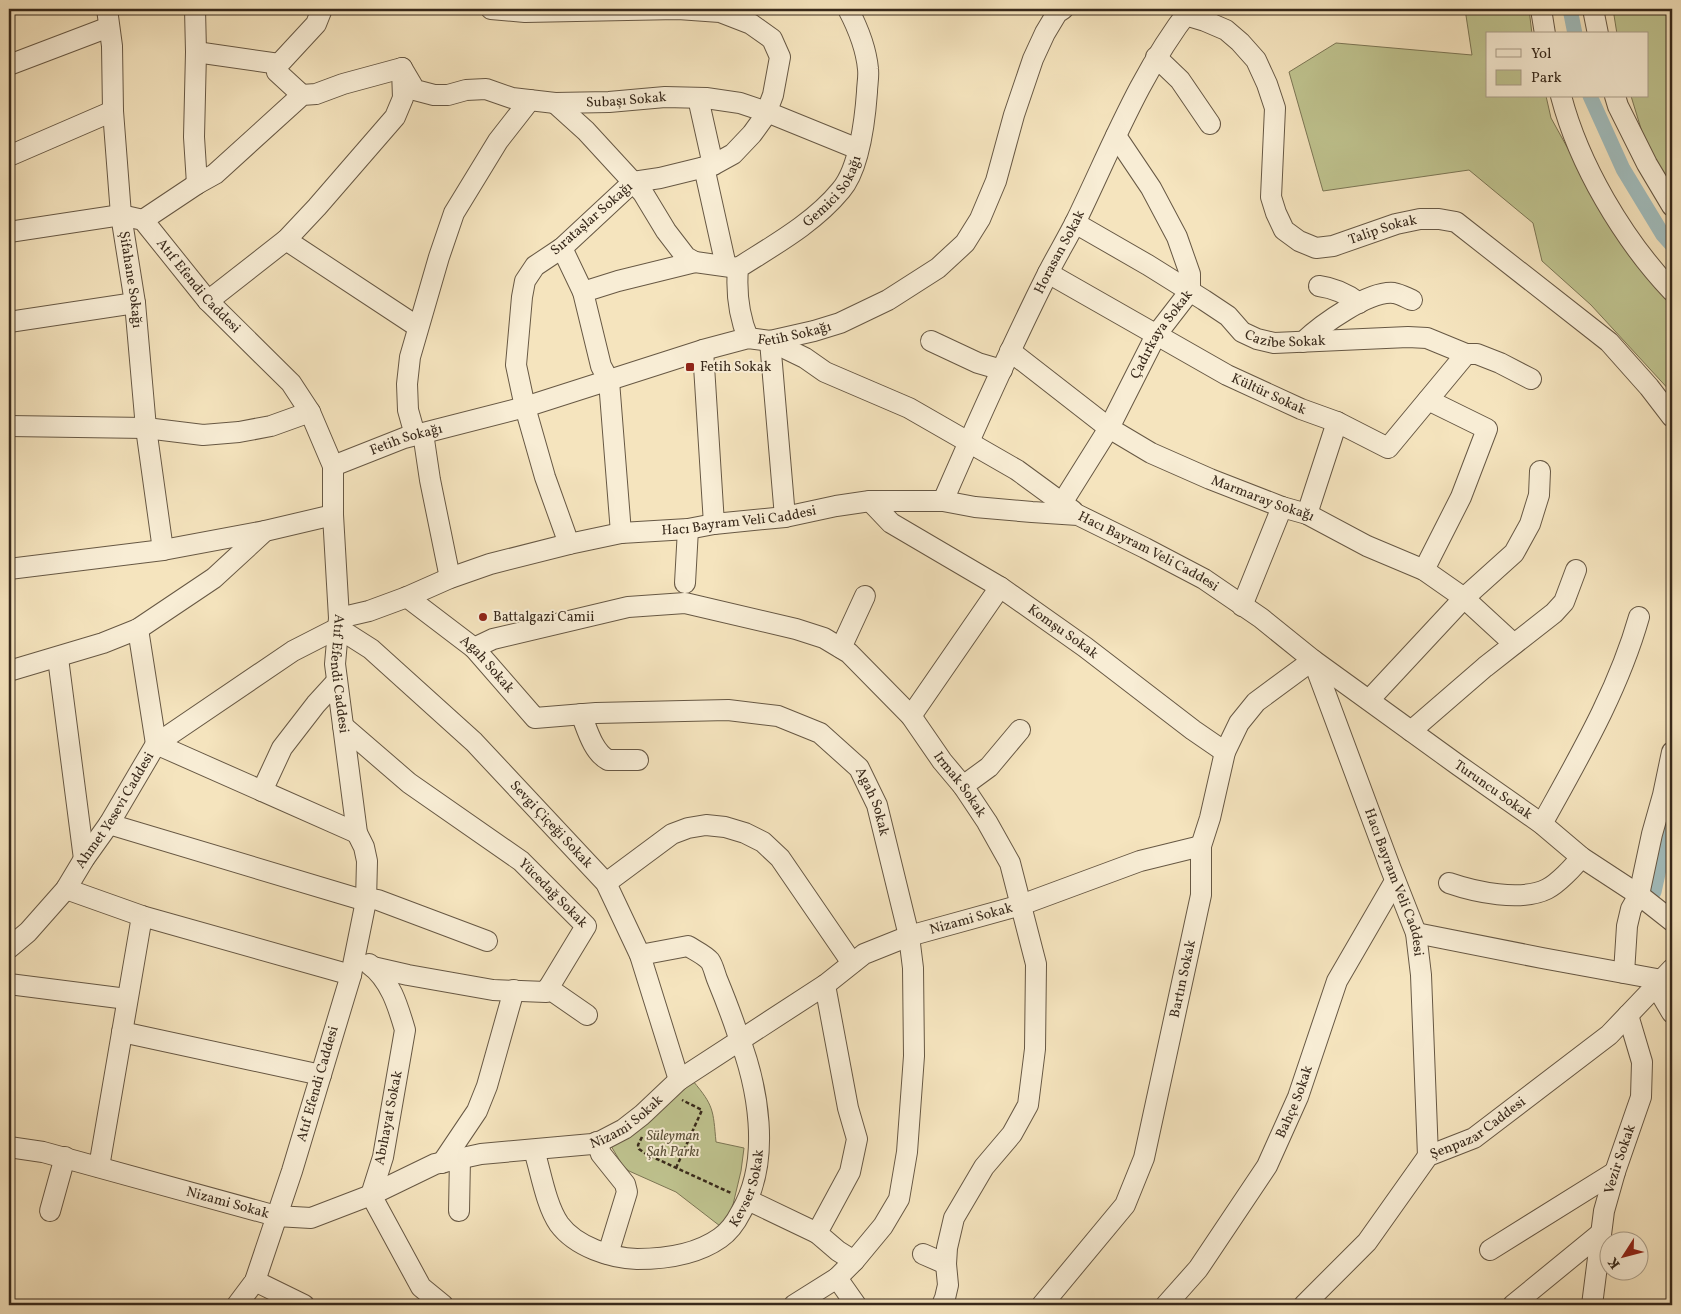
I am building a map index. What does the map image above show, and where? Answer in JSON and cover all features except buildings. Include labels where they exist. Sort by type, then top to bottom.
[{"type":"street","points":[[195,9],[194,137],[197,184]]},
{"type":"street","points":[[302,95],[277,72],[279,64],[316,24],[322,9]]},
{"type":"street","name":"Sırataşlar Sokağı","points":[[491,9],[525,12],[678,9],[720,12],[751,24],[772,39],[780,57],[773,96],[767,112],[752,134],[733,154],[708,166],[660,178],[633,182],[562,248],[536,266],[525,282],[516,365],[524,407],[545,477],[569,544]]},
{"type":"street","name":"Gemici Sokağı","points":[[732,267],[783,239],[827,206],[843,188],[856,161],[865,110],[868,70],[860,31],[848,9]]},
{"type":"street","points":[[1541,9],[1545,32]]},
{"type":"street","points":[[1593,9],[1598,32]]},
{"type":"street","name":"Fetih Sokağı","points":[[332,466],[419,434],[524,407],[703,350],[748,338],[770,341],[840,323],[888,300],[938,268],[965,243],[980,219],[996,182],[1014,115],[1034,60],[1045,33],[1059,10]]},
{"type":"street","name":"Horasan Sokak","points":[[942,502],[1010,351],[1075,223],[1130,104],[1156,58],[1187,12]]},
{"type":"street","name":"Talip Sokak","points":[[1187,12],[1226,30],[1240,42],[1256,60],[1267,84],[1275,108],[1271,197],[1284,230],[1300,241],[1316,248],[1333,246],[1396,224],[1420,219],[1439,219],[1456,222],[1608,342],[1649,387],[1672,417]]},
{"type":"street","points":[[9,66],[108,18]]},
{"type":"street","name":"Şifahane Sokağı","points":[[108,18],[112,46],[113,111],[121,215],[135,303],[146,428],[163,550]]},
{"type":"street","points":[[196,52],[279,64]]},
{"type":"street","points":[[1156,58],[1180,80],[1210,124]]},
{"type":"street","points":[[9,232],[121,215],[143,220],[197,184],[216,174],[302,95],[316,94],[376,74],[402,68],[403,98],[395,117],[286,240],[208,301]]},
{"type":"street","name":"Subaşı Sokak","points":[[402,68],[415,90],[434,95],[448,95],[466,90],[486,88],[512,98],[555,103],[609,102],[664,97],[698,98],[740,103],[858,149]]},
{"type":"street","points":[[698,98],[708,166],[732,267],[742,322],[748,338]]},
{"type":"street","points":[[1561,98],[1576,140],[1605,199],[1644,257],[1672,291]]},
{"type":"street","points":[[1616,98],[1647,164],[1672,206]]},
{"type":"street","points":[[450,578],[419,434],[408,410],[407,384],[410,357],[454,213],[498,141],[530,100]]},
{"type":"street","points":[[555,103],[586,131],[643,193],[675,245],[686,257],[696,262],[732,267]]},
{"type":"street","points":[[9,156],[113,111]]},
{"type":"street","name":"Çadırkaya Sokak","points":[[1062,503],[1109,428],[1156,336],[1190,291],[1190,274],[1176,237],[1151,188],[1116,136]]},
{"type":"street","name":"Atıf Efendi Caddesi","points":[[143,220],[208,301],[291,384],[310,412],[332,466],[339,623],[335,664],[358,833],[368,861],[366,900],[351,975],[292,1170],[255,1281],[237,1305]]},
{"type":"street","name":"Cazibe Sokak","points":[[1075,223],[1190,291],[1228,316],[1242,332],[1257,339],[1274,343],[1408,337],[1427,338],[1466,354],[1477,354],[1500,363],[1531,379]]},
{"type":"street","points":[[286,240],[418,327]]},
{"type":"street","points":[[562,248],[583,292],[602,366],[609,381],[622,533]]},
{"type":"street","points":[[583,292],[618,280],[696,262]]},
{"type":"street","name":"Kültür Sokak","points":[[1048,273],[1226,375],[1301,409],[1337,422],[1388,448],[1466,354]]},
{"type":"street","points":[[1319,286],[1348,295],[1359,303]]},
{"type":"street","points":[[1303,342],[1359,303],[1376,296],[1396,293],[1412,300]]},
{"type":"street","points":[[9,322],[135,303]]},
{"type":"street","points":[[770,341],[805,358],[825,372],[909,408],[1017,470],[1078,515]]},
{"type":"street","points":[[770,341],[785,517]]},
{"type":"street","points":[[931,341],[978,362],[1002,370]]},
{"type":"street","points":[[703,350],[714,524]]},
{"type":"street","name":"Marmaray Sokağı","points":[[1010,351],[1109,428],[1151,453],[1210,479],[1282,507],[1307,514],[1367,546],[1424,570],[1464,598],[1514,644]]},
{"type":"street","points":[[1424,570],[1461,497],[1487,429],[1428,400]]},
{"type":"street","points":[[9,426],[146,428],[203,435],[239,432],[271,426],[310,412]]},
{"type":"street","points":[[1307,514],[1337,422]]},
{"type":"street","points":[[1368,700],[1464,598],[1514,553],[1530,524],[1537,502],[1540,471]]},
{"type":"street","name":"Hacı Bayram Veli Caddesi","points":[[339,623],[450,578],[490,564],[622,533],[785,517],[870,501],[942,502],[1078,515],[1204,579],[1313,660],[1416,933],[1421,975],[1428,1156]]},
{"type":"street","name":"Komşu Sokak","points":[[870,501],[891,523],[1000,587],[1225,752]]},
{"type":"street","points":[[1242,606],[1282,507]]},
{"type":"street","points":[[9,570],[163,550],[264,531],[333,515]]},
{"type":"street","points":[[684,583],[688,528]]},
{"type":"street","points":[[9,671],[58,658],[138,629],[214,578],[264,531]]},
{"type":"street","points":[[1411,731],[1485,667],[1554,613],[1564,602],[1576,570]]},
{"type":"street","points":[[911,716],[1000,587]]},
{"type":"street","points":[[841,648],[865,596]]},
{"type":"street","name":"Agah Sokak","points":[[407,597],[474,648],[535,718],[581,714],[728,710],[778,716],[820,733],[859,768],[877,805],[909,936],[913,968],[914,1056],[906,1152],[899,1199],[883,1226],[837,1278],[794,1305]]},
{"type":"street","name":"Irmak Sokak","points":[[474,648],[493,639],[628,607],[685,603],[796,629],[824,638],[849,653],[911,716],[942,761],[963,786],[1010,863],[1036,964],[1035,1049],[1028,1105],[1012,1134],[984,1167],[954,1218],[947,1248],[948,1285],[946,1298],[942,1305]]},
{"type":"street","points":[[1542,824],[1608,701],[1631,646],[1639,617]]},
{"type":"street","name":"Ahmet Yesevi Caddesi","points":[[9,948],[28,932],[66,890],[84,859],[109,824],[156,744],[293,651],[339,623]]},
{"type":"street","name":"Sevgi Çiçeği Sokak","points":[[339,623],[371,648],[474,742],[606,883],[640,956],[672,1086]]},
{"type":"street","points":[[138,629],[156,744],[358,833]]},
{"type":"street","points":[[58,658],[84,859]]},
{"type":"street","name":"Bartın Sokak","points":[[1042,1305],[1125,1205],[1144,1158],[1201,895],[1201,846],[1210,818],[1225,752],[1239,722],[1256,702],[1313,660]]},
{"type":"street","name":"Turuncu Sokak","points":[[1313,660],[1542,824],[1581,858],[1639,895],[1672,921]]},
{"type":"street","points":[[262,790],[282,748],[316,704],[337,681]]},
{"type":"street","points":[[581,714],[588,732],[604,758],[608,760],[638,760]]},
{"type":"street","name":"Yücedağ Sokak","points":[[343,726],[409,782],[521,861],[586,926],[548,988]]},
{"type":"street","points":[[963,786],[989,767],[1020,730]]},
{"type":"street","points":[[1624,973],[1627,926],[1631,909],[1639,895],[1672,752]]},
{"type":"street","points":[[109,824],[366,900],[378,900],[487,941]]},
{"type":"street","points":[[606,883],[672,834],[688,828],[706,825],[725,827],[745,833],[763,842],[780,858],[852,962]]},
{"type":"street","name":"Nizami Sokak","points":[[9,1147],[43,1152],[276,1216],[311,1218],[370,1195],[435,1164],[481,1154],[597,1142],[624,1129],[642,1115],[672,1086],[825,985],[864,954],[909,936],[1021,905],[1140,861],[1201,846]]},
{"type":"street","points":[[1449,883],[1477,891],[1521,896],[1547,889],[1574,867],[1581,858]]},
{"type":"street","name":"Bahçe Sokak","points":[[1166,1305],[1198,1269],[1267,1166],[1298,1097],[1337,981],[1395,881]]},
{"type":"street","points":[[66,890],[142,916],[351,975]]},
{"type":"street","points":[[99,1167],[142,916]]},
{"type":"street","points":[[1416,933],[1624,973],[1663,978],[1672,1014]]},
{"type":"street","name":"Kevser Sokak","points":[[534,1150],[548,1205],[560,1226],[588,1247],[608,1254],[627,1258],[651,1259],[696,1251],[721,1238],[734,1225],[748,1200],[754,1182],[760,1131],[756,1098],[741,1040],[710,961],[688,946],[640,956]]},
{"type":"street","name":"Abıhayat Sokak","points":[[356,954],[384,976],[402,1018],[405,1030],[383,1157],[370,1195]]},
{"type":"street","points":[[373,967],[493,990],[546,992],[548,988],[587,1015]]},
{"type":"street","name":"Şenpazar Caddesi","points":[[1304,1305],[1367,1242],[1428,1156],[1474,1138],[1609,1035],[1663,978]]},
{"type":"street","points":[[9,984],[127,999]]},
{"type":"street","points":[[817,1233],[850,1172],[857,1138],[844,1088],[825,985]]},
{"type":"street","points":[[459,1211],[451,1161],[477,1111],[487,1086],[514,990]]},
{"type":"street","name":"Vezir Sokak","points":[[1601,1232],[1604,1211],[1615,1172],[1641,1097],[1642,1062],[1628,1015]]},
{"type":"street","points":[[122,1032],[321,1074]]},
{"type":"street","points":[[597,1142],[601,1154],[625,1184],[627,1192],[608,1254]]},
{"type":"street","points":[[50,1211],[65,1158]]},
{"type":"street","points":[[1490,1250],[1615,1172]]},
{"type":"street","points":[[370,1195],[421,1287],[443,1305]]},
{"type":"street","points":[[748,1200],[817,1233],[838,1251],[854,1261]]},
{"type":"street","points":[[1513,1305],[1598,1235]]},
{"type":"street","points":[[923,1254],[946,1264]]},
{"type":"street","name":"Vezir Sokak","points":[[1592,1305],[1598,1257]]},
{"type":"street","points":[[837,1278],[856,1305]]},
{"type":"street","points":[[255,1281],[304,1305]]},
{"type":"path","points":[[672,1086],[702,1110],[676,1168]]},
{"type":"path","points":[[644,1133],[638,1145],[639,1149],[646,1154],[748,1200]]},
{"type":"green space","points":[[1465,9],[1529,9],[1532,32],[1486,32],[1486,98],[1546,98],[1551,118],[1633,261],[1672,305],[1672,393],[1591,305],[1542,261],[1533,223],[1469,170],[1323,191],[1289,72],[1336,43],[1472,55]]},
{"type":"green space","points":[[1613,9],[1672,9],[1672,187],[1646,145],[1632,98],[1648,98],[1648,32],[1617,32]]},
{"type":"green space","name":"Süleyman Şah Parkı","points":[[693,1081],[709,1103],[714,1122],[716,1142],[744,1148],[741,1171],[731,1213],[720,1226],[676,1192],[629,1171],[623,1166],[608,1141]]},
{"type":"waterway","points":[[1570,9],[1575,32]]},
{"type":"waterway","points":[[1591,98],[1623,169],[1663,235],[1672,245]]},
{"type":"waterway","points":[[1654,892],[1672,810]]},
{"type":"place","name":"Fetih Sokak","points":[[690,367]]},
{"type":"place","name":"Battalgazi Camii","points":[[483,617]]}]
